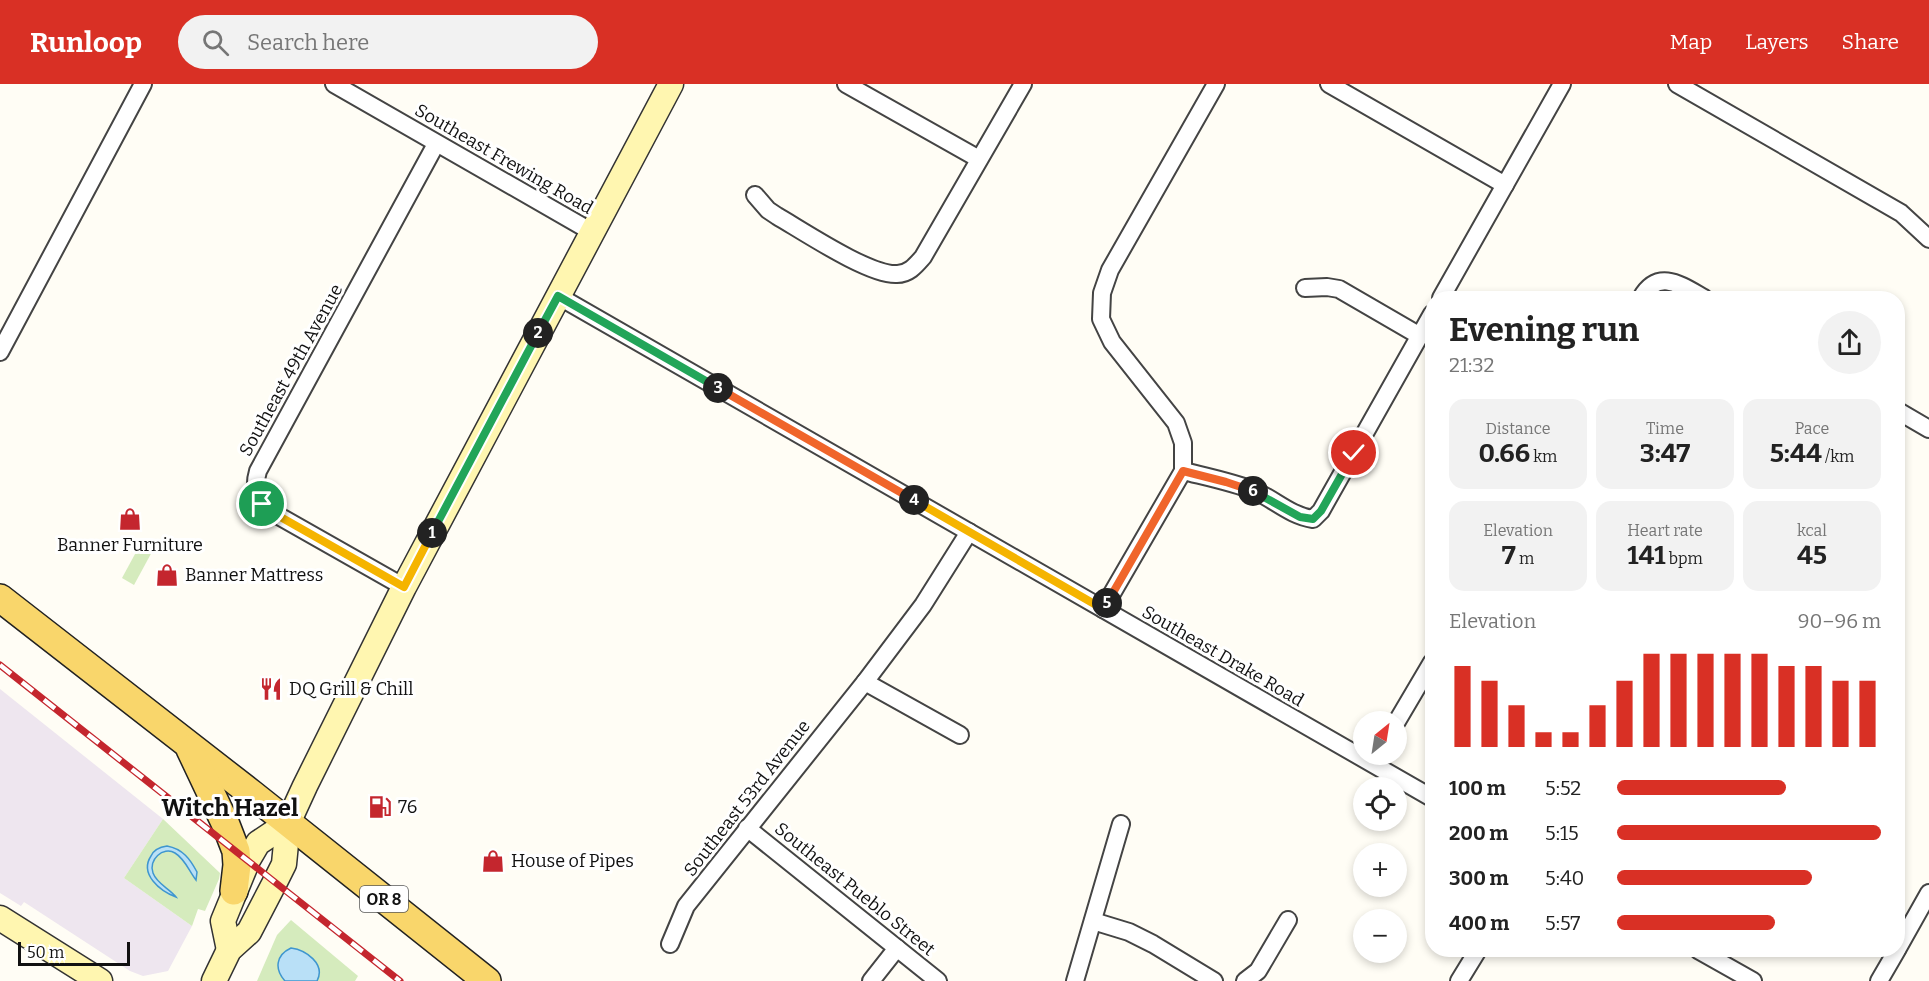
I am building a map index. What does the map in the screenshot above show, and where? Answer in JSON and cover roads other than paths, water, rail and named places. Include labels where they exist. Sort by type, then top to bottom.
[{"type":"main road","points":[[214,981],[229,950],[249,932],[284,864],[288,823],[404,587],[671,84]]},
{"type":"main road","name":"OR 8","points":[[0,598],[487,981]]},
{"type":"main road","points":[[188,745],[236,851],[234,891]]},
{"type":"main road","points":[[229,950],[223,921],[234,891],[258,843],[288,823]]},
{"type":"main road","points":[[0,918],[100,981]]},
{"type":"street","points":[[0,352],[143,84]]},
{"type":"street","name":"Southeast Frewing Road","points":[[334,84],[592,232]]},
{"type":"street","points":[[846,84],[979,159]]},
{"type":"street","points":[[755,195],[768,210],[777,216],[872,270],[897,274],[907,272],[923,257],[1023,84]]},
{"type":"street","points":[[1103,609],[1183,471],[1183,443],[1176,423],[1112,342],[1101,319],[1102,293],[1110,270],[1216,84]]},
{"type":"street","points":[[1329,84],[1505,185]]},
{"type":"street","points":[[1446,291],[1562,84]]},
{"type":"street","points":[[1677,84],[1901,213],[1929,239]]},
{"type":"street","name":"Southeast 49th Avenue","points":[[404,587],[270,511],[262,504],[256,493],[255,482],[258,471],[436,144]]},
{"type":"street","points":[[1645,291],[1648,287],[1662,281],[1678,284],[1691,291]]},
{"type":"street","points":[[1305,288],[1339,289],[1420,336]]},
{"type":"street","name":"Southeast Drake Road","points":[[558,296],[1103,609],[1353,747]]},
{"type":"street","points":[[1183,471],[1256,492],[1300,517],[1313,519],[1321,511],[1425,327]]},
{"type":"street","points":[[1905,415],[1929,429]]},
{"type":"street","name":"Southeast 53rd Avenue","points":[[670,944],[686,906],[865,682],[923,605],[969,532]]},
{"type":"street","points":[[1403,711],[1425,674]]},
{"type":"street","points":[[865,682],[960,735]]},
{"type":"street","name":"Southeast Drake Road","points":[[1384,765],[1425,793]]},
{"type":"street","points":[[1075,981],[1121,824]]},
{"type":"street","name":"Southeast Pueblo Street","points":[[747,828],[938,981]]},
{"type":"street","points":[[1905,935],[1929,893]]},
{"type":"street","points":[[1245,981],[1258,971],[1288,920]]},
{"type":"street","points":[[1093,921],[1129,932],[1215,981]]},
{"type":"street","points":[[871,981],[897,948]]},
{"type":"street","points":[[1459,981],[1474,957]]},
{"type":"street","points":[[1710,957],[1753,981]]},
{"type":"street","points":[[1878,981],[1892,957]]},
{"type":"water","points":[[167,846],[185,855],[197,872],[196,880],[175,853],[166,851],[158,855],[153,863],[153,873],[157,880],[176,897],[164,891],[149,875],[148,863],[154,852]]},
{"type":"water","points":[[291,948],[308,955],[317,964],[319,975],[317,981],[285,981],[281,976],[278,963],[282,954]]},
{"type":"railway","points":[[0,665],[400,981]]},
{"type":"place","name":"Banner Furniture","points":[[130,519]]},
{"type":"place","name":"Banner Mattress","points":[[167,575]]},
{"type":"place","name":"DQ Grill & Chill","points":[[271,689]]},
{"type":"place","name":"76","points":[[380,807]]},
{"type":"place","name":"House of Pipes","points":[[493,861]]},
{"type":"district","name":"Witch Hazel","points":[[230,808]]}]
